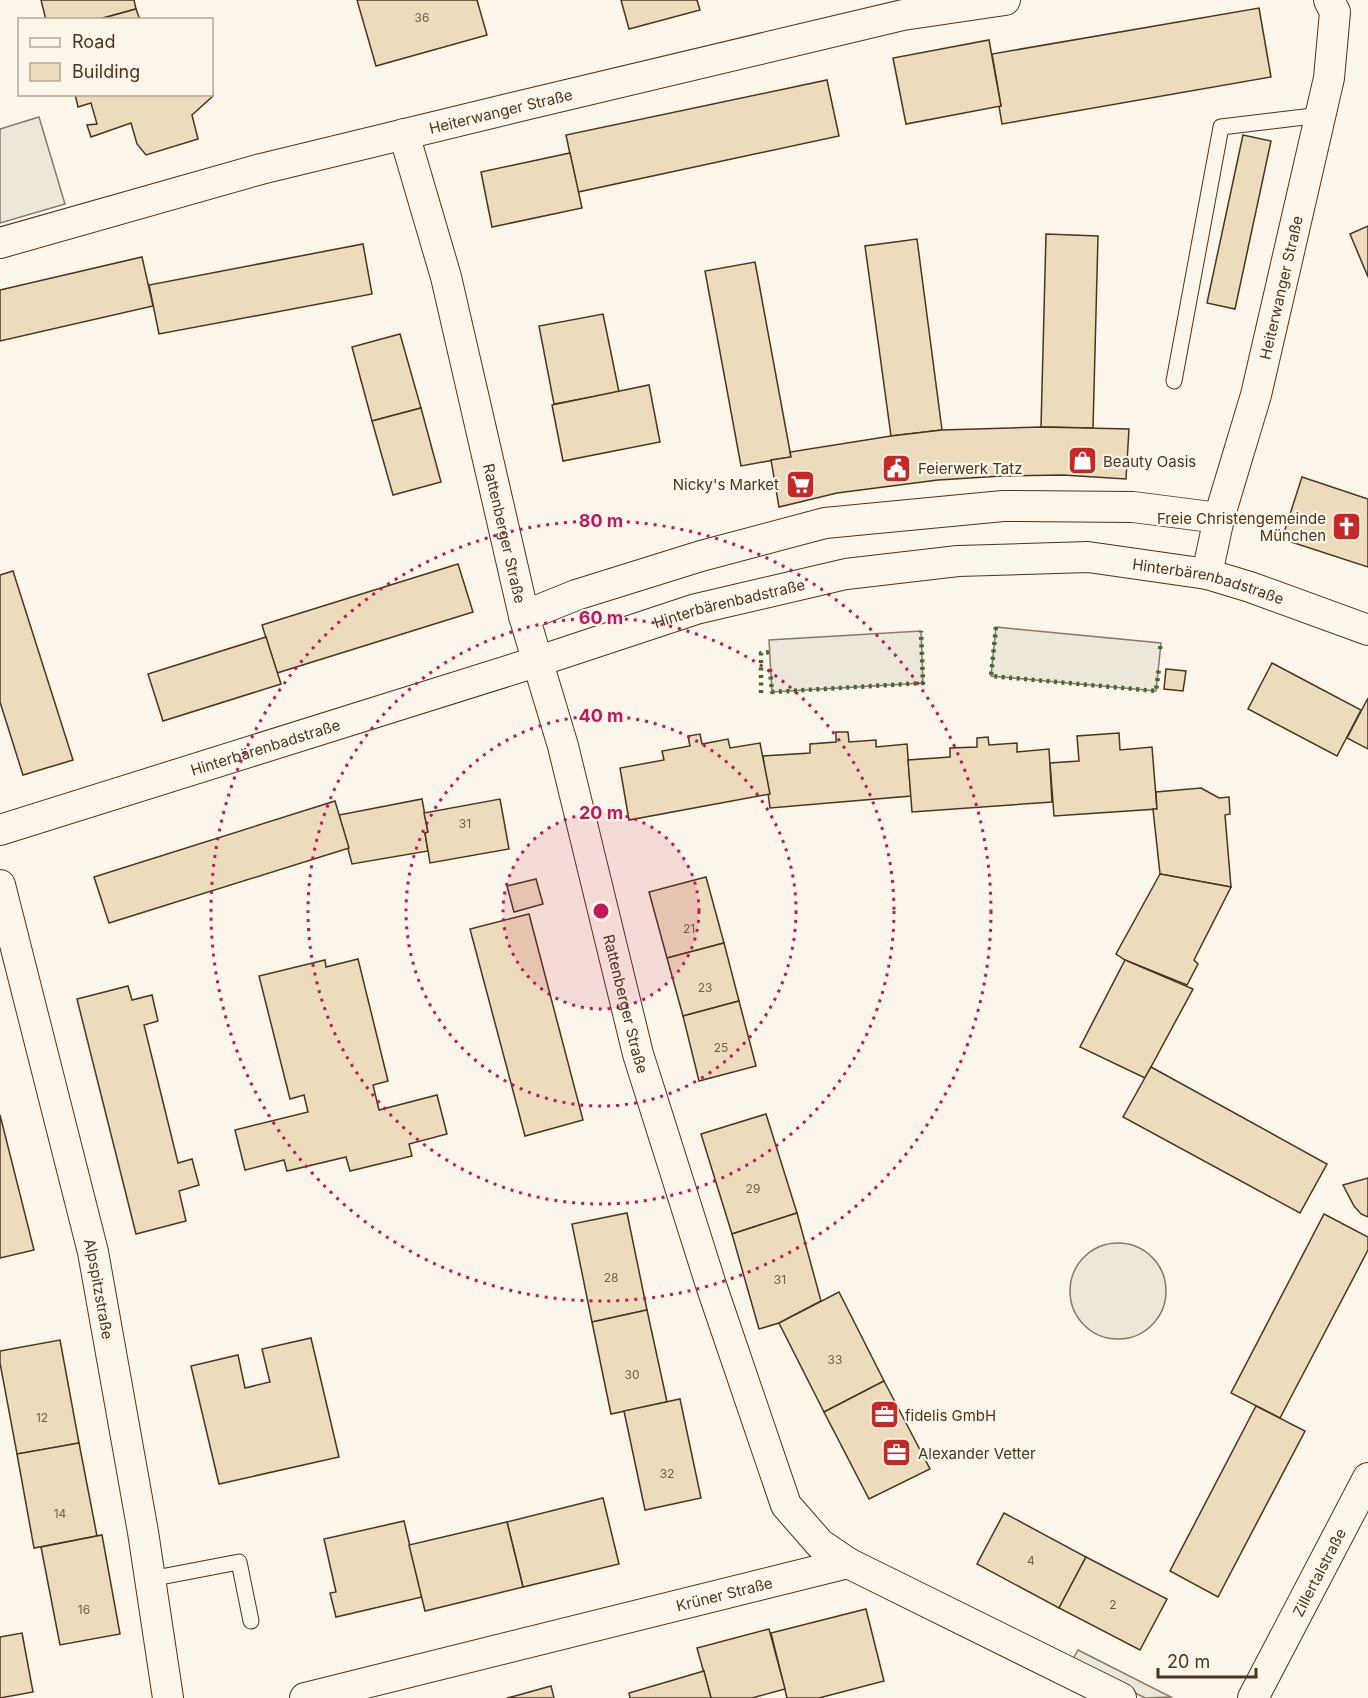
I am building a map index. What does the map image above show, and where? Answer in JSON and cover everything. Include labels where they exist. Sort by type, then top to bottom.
[{"type":"street","name":"Heiterwanger Straße","points":[[0,243],[261,169],[404,134],[903,15],[1005,0]]},
{"type":"street","name":"Heiterwanger Straße","points":[[1207,574],[1219,518],[1256,396],[1329,78],[1335,12],[1329,0]]},
{"type":"street","name":"Rattenberger Straße","points":[[404,134],[446,277],[524,616],[563,746],[638,1054],[711,1285],[786,1506],[820,1544],[848,1563]]},
{"type":"street","points":[[524,616],[576,595],[690,560],[825,523],[1003,506],[1133,507],[1219,518]]},
{"type":"street","name":"Hinterbärenbadstraße","points":[[0,830],[536,662],[696,609],[846,574],[958,561],[1088,557],[1207,574],[1250,587],[1368,630]]},
{"type":"street","name":"Alpspitzstraße","points":[[0,885],[93,1252],[150,1579],[168,1698]]},
{"type":"street","name":"Zillertalstraße","points":[[1253,1698],[1368,1478]]},
{"type":"street","points":[[848,1563],[1121,1698]]},
{"type":"street","name":"Krüner Straße","points":[[305,1698],[343,1694],[848,1563]]},
{"type":"lane","points":[[1174,381],[1221,127],[1321,115]]},
{"type":"lane","points":[[150,1579],[239,1562],[250,1621]]},
{"type":"shaded area","points":[[39,117],[65,204],[0,223],[0,129]]},
{"type":"shaded area","points":[[996,627],[1161,643],[1156,691],[991,676]]},
{"type":"shaded area","points":[[921,631],[923,683],[772,692],[769,640]]},
{"type":"shaded area","points":[[1118,1243],[1137,1246],[1152,1257],[1163,1272],[1166,1291],[1163,1310],[1152,1325],[1137,1336],[1118,1339],[1099,1336],[1084,1325],[1073,1310],[1070,1291],[1073,1272],[1084,1257],[1099,1246]]},
{"type":"shaded area","points":[[1078,1650],[1171,1697],[1145,1698],[1072,1661]]},
{"type":"building","points":[[41,0],[134,0],[136,9],[103,18],[46,18]]},
{"type":"building","points":[[357,0],[477,0],[487,35],[376,66]]},
{"type":"building","points":[[621,0],[697,0],[700,10],[629,29]]},
{"type":"building","points":[[1259,8],[1271,77],[1002,124],[992,54]]},
{"type":"building","points":[[136,9],[139,18],[103,18]]},
{"type":"building","points":[[989,40],[1001,106],[906,124],[893,58]]},
{"type":"building","points":[[827,80],[839,136],[578,192],[566,135]]},
{"type":"building","points":[[75,96],[213,96],[192,115],[198,139],[146,155],[137,144],[131,123],[91,137],[87,125],[97,124],[91,103],[78,107]]},
{"type":"building","points":[[1243,135],[1271,141],[1235,309],[1207,303]]},
{"type":"building","points":[[570,153],[582,208],[492,227],[481,172]]},
{"type":"building","points":[[1368,226],[1368,277],[1350,234]]},
{"type":"building","points":[[1046,234],[1098,236],[1093,428],[1041,427]]},
{"type":"building","points":[[917,239],[942,430],[891,436],[865,246]]},
{"type":"building","points":[[363,244],[372,294],[159,334],[149,285]]},
{"type":"building","points":[[142,257],[153,306],[0,341],[0,290]]},
{"type":"building","points":[[755,262],[791,457],[741,466],[705,271]]},
{"type":"building","points":[[603,314],[619,392],[554,404],[539,326]]},
{"type":"building","points":[[400,334],[421,408],[372,421],[352,347]]},
{"type":"building","points":[[649,385],[660,442],[563,461],[552,405]]},
{"type":"building","points":[[421,408],[441,482],[393,495],[372,421]]},
{"type":"building","points":[[1041,427],[1129,429],[1126,479],[1063,475],[938,480],[837,493],[779,507],[771,460],[791,457],[790,452],[942,430]]},
{"type":"building","points":[[1302,477],[1368,499],[1368,567],[1282,539]]},
{"type":"building","points":[[458,564],[473,612],[277,673],[262,625]]},
{"type":"building","points":[[13,571],[73,760],[23,775],[0,702],[0,575]]},
{"type":"building","points":[[266,637],[281,684],[163,721],[148,674]]},
{"type":"building","points":[[1272,663],[1361,710],[1337,756],[1248,709]]},
{"type":"building","points":[[1166,669],[1186,671],[1183,691],[1164,689]]},
{"type":"building","points":[[1368,698],[1368,749],[1347,738]]},
{"type":"building","points":[[836,732],[848,732],[849,742],[876,740],[876,747],[907,744],[911,796],[770,808],[763,756],[810,753],[810,744],[836,742]]},
{"type":"building","points":[[1119,733],[1120,750],[1152,747],[1157,809],[1054,816],[1050,763],[1079,761],[1077,736]]},
{"type":"building","points":[[700,734],[702,744],[728,739],[730,748],[760,743],[770,794],[629,820],[620,768],[664,760],[662,751],[690,746],[688,736]]},
{"type":"building","points":[[988,737],[989,745],[1017,743],[1017,752],[1049,749],[1052,802],[912,812],[908,760],[950,757],[950,748],[977,747],[977,738]]},
{"type":"building","points":[[1201,788],[1219,798],[1229,797],[1230,814],[1225,815],[1231,887],[1160,874],[1153,809],[1157,809],[1156,792]]},
{"type":"building","points":[[422,799],[428,832],[425,833],[428,851],[352,864],[339,815]]},
{"type":"building","points":[[500,799],[509,849],[430,863],[424,813]]},
{"type":"building","points":[[335,801],[349,848],[109,923],[94,877]]},
{"type":"building","points":[[1160,874],[1231,887],[1194,960],[1198,964],[1187,985],[1125,960],[1116,954]]},
{"type":"building","points":[[706,877],[724,943],[667,958],[649,892]]},
{"type":"building","points":[[536,879],[543,904],[514,912],[507,886]]},
{"type":"building","points":[[529,914],[583,1120],[525,1136],[470,929]]},
{"type":"building","points":[[724,943],[739,1001],[683,1016],[667,958]]},
{"type":"building","points":[[358,959],[388,1081],[373,1085],[379,1110],[437,1095],[447,1134],[409,1144],[412,1156],[350,1171],[346,1157],[287,1171],[284,1160],[245,1170],[235,1130],[308,1112],[304,1095],[290,1099],[259,976],[325,960],[326,967]]},
{"type":"building","points":[[1125,960],[1193,989],[1145,1078],[1080,1047]]},
{"type":"building","points":[[128,986],[132,1000],[152,995],[158,1021],[144,1025],[178,1163],[192,1159],[199,1185],[179,1191],[186,1221],[136,1234],[77,999]]},
{"type":"building","points":[[739,1001],[756,1066],[699,1081],[683,1016]]},
{"type":"building","points":[[1151,1067],[1327,1164],[1300,1213],[1123,1117]]},
{"type":"building","points":[[766,1114],[797,1213],[732,1234],[701,1134]]},
{"type":"building","points":[[0,1115],[34,1250],[0,1258]]},
{"type":"building","points":[[1368,1178],[1368,1217],[1361,1214],[1354,1206],[1343,1185]]},
{"type":"building","points":[[627,1213],[647,1310],[592,1322],[572,1224]]},
{"type":"building","points":[[797,1213],[821,1301],[779,1323],[759,1329],[732,1234]]},
{"type":"building","points":[[1324,1214],[1368,1237],[1368,1250],[1280,1418],[1231,1393]]},
{"type":"building","points":[[839,1292],[884,1381],[824,1412],[779,1323]]},
{"type":"building","points":[[647,1310],[667,1402],[611,1414],[592,1322]]},
{"type":"building","points":[[311,1338],[339,1457],[219,1484],[191,1366],[238,1355],[245,1388],[270,1382],[262,1349]]},
{"type":"building","points":[[60,1340],[79,1443],[17,1454],[0,1363],[0,1351]]},
{"type":"building","points":[[884,1381],[930,1469],[869,1499],[824,1412]]},
{"type":"building","points":[[680,1399],[701,1498],[645,1510],[624,1411]]},
{"type":"building","points":[[1256,1406],[1305,1431],[1218,1597],[1170,1571]]},
{"type":"building","points":[[79,1443],[97,1536],[34,1548],[17,1454]]},
{"type":"building","points":[[603,1498],[619,1564],[523,1587],[507,1522]]},
{"type":"building","points":[[1004,1513],[1086,1557],[1059,1608],[977,1564]]},
{"type":"building","points":[[404,1521],[422,1597],[336,1617],[330,1593],[336,1592],[324,1539]]},
{"type":"building","points":[[507,1522],[523,1587],[425,1611],[409,1545]]},
{"type":"building","points":[[102,1535],[120,1634],[60,1645],[41,1547]]},
{"type":"building","points":[[1086,1557],[1167,1599],[1140,1650],[1059,1608]]},
{"type":"building","points":[[866,1609],[884,1681],[819,1698],[787,1698],[771,1633]]},
{"type":"building","points":[[769,1629],[785,1689],[752,1698],[711,1698],[697,1648]]},
{"type":"building","points":[[22,1633],[33,1692],[0,1698],[0,1637]]},
{"type":"building","points":[[704,1671],[711,1698],[630,1698],[629,1693]]},
{"type":"building","points":[[551,1686],[554,1698],[507,1698],[515,1696]]},
{"type":"hedge","points":[[996,627],[991,676],[1156,691],[1159,668]]},
{"type":"hedge","points":[[770,669],[772,692],[923,683],[921,631]]},
{"type":"hedge","points":[[1160,649],[1161,643]]},
{"type":"hedge","points":[[761,693],[761,653],[770,652]]},
{"type":"place","name":"Beauty Oasis","points":[[1082,461]]},
{"type":"place","name":"Feierwerk Tatz","points":[[897,468]]},
{"type":"place","name":"Nicky's Market","points":[[800,484]]},
{"type":"place","name":"Freie Christengemeinde München","points":[[1347,527]]},
{"type":"place","name":"fidelis GmbH","points":[[884,1415]]},
{"type":"place","name":"Alexander Vetter","points":[[897,1453]]}]
